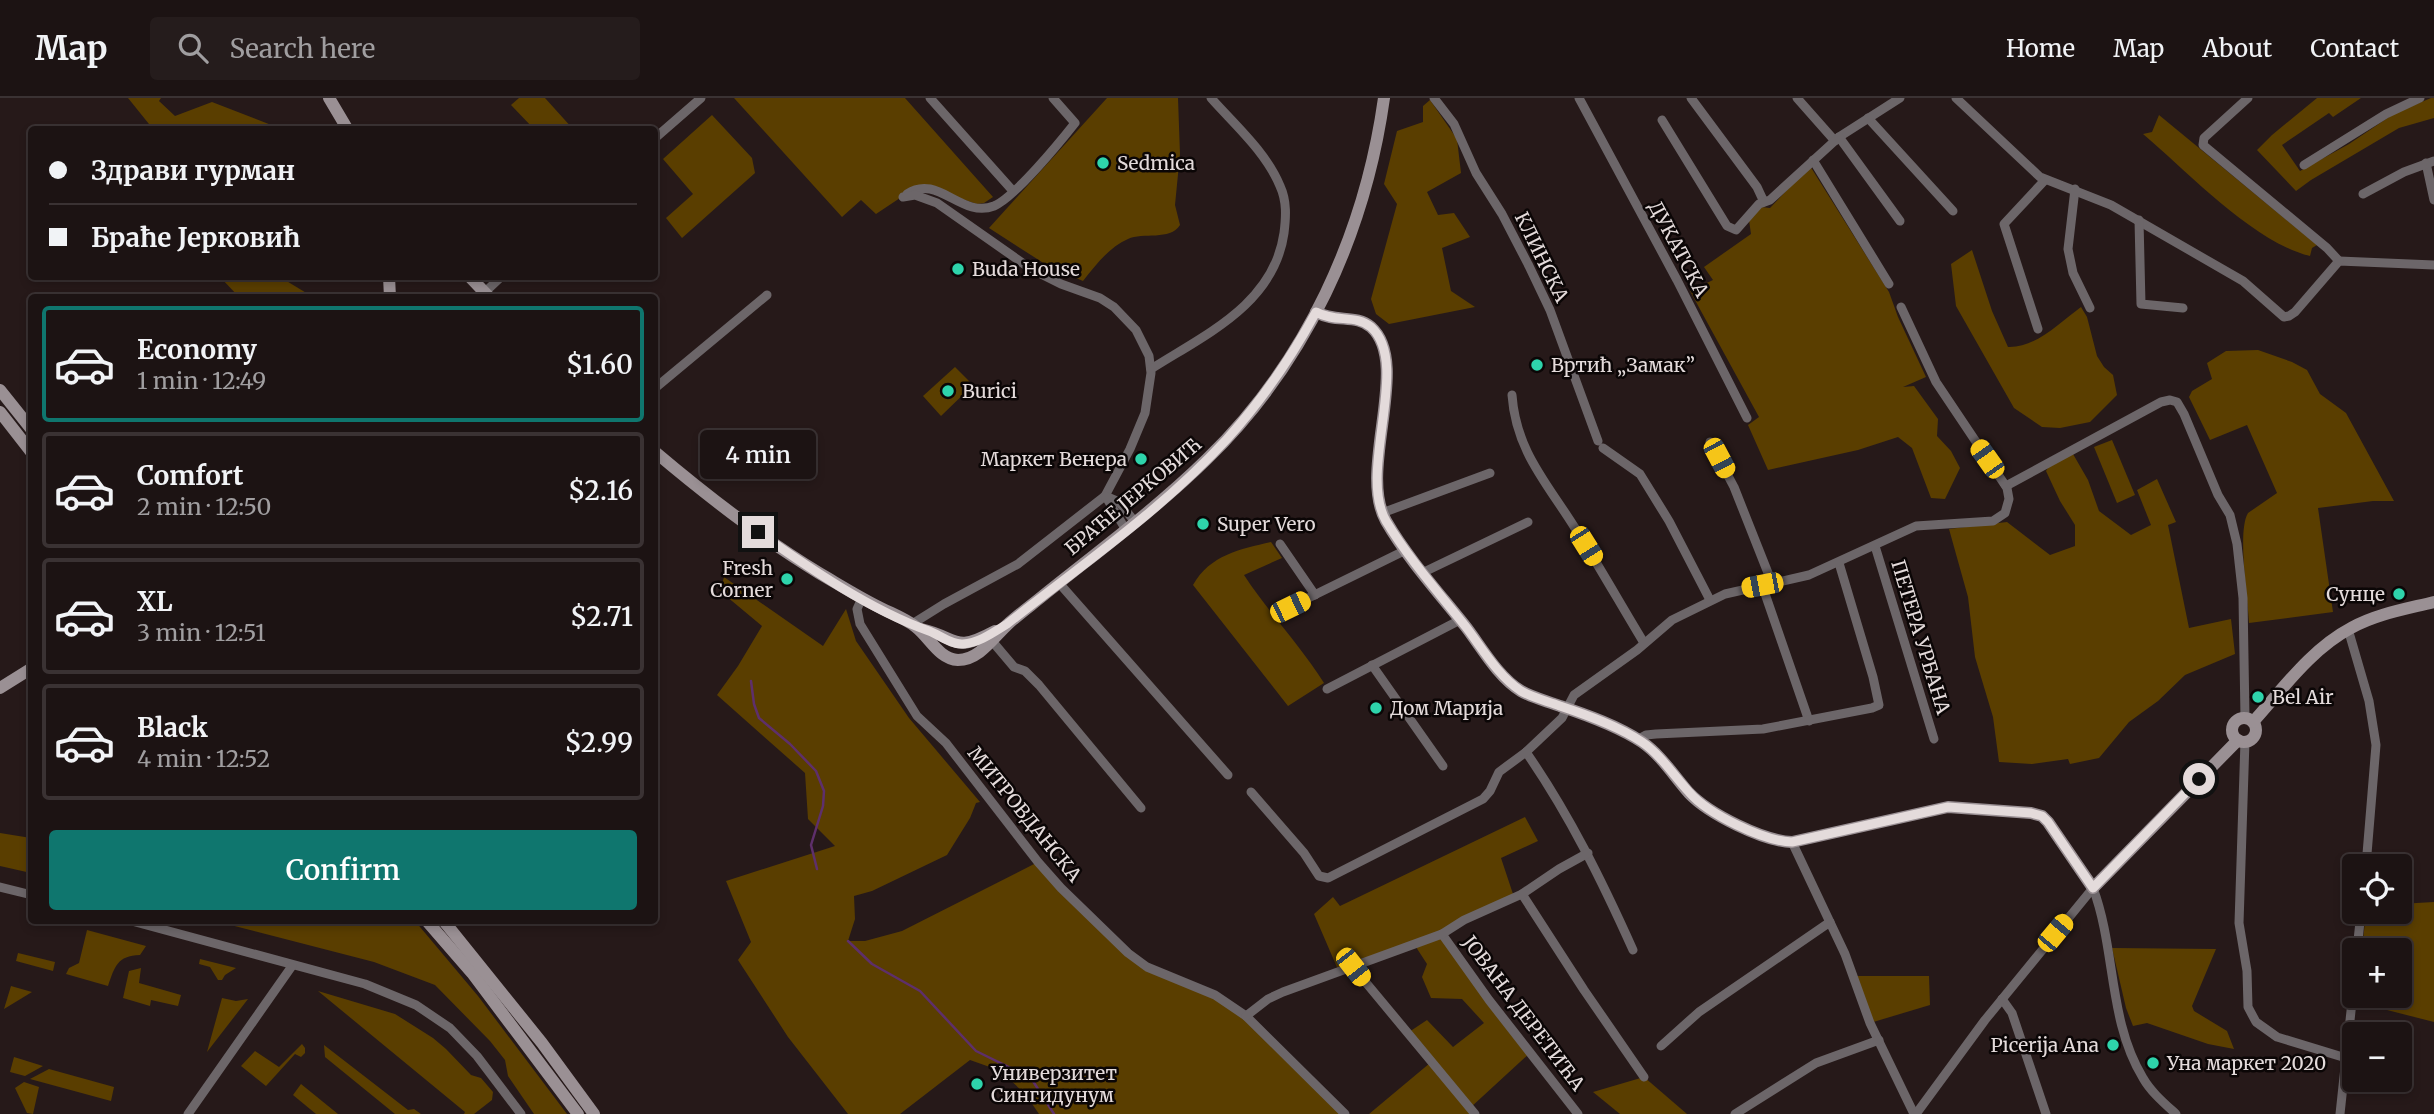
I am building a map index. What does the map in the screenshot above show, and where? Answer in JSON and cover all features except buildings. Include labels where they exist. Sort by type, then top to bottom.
[{"type":"street","points":[[329,98],[346,126]]},
{"type":"street","points":[[658,136],[701,98]]},
{"type":"street","points":[[930,98],[1013,191]]},
{"type":"street","points":[[915,626],[944,604],[1018,564],[1105,496],[1130,449],[1145,413],[1151,386],[1151,369],[1144,345],[1136,330],[1114,307],[1100,298],[1061,284],[1031,269],[937,203],[915,195],[903,197],[912,190],[926,187],[941,192],[959,204],[988,207],[997,204],[1054,149],[1075,123],[1053,98]]},
{"type":"street","points":[[1151,369],[1248,305],[1275,267],[1282,249],[1285,202],[1281,186],[1261,153],[1211,98]]},
{"type":"street","name":"БРАЋЕ ЈЕРКОВИЋ","points":[[658,454],[770,540],[862,598],[915,626],[955,643],[963,644],[981,638],[1007,624],[1059,583],[1131,526],[1209,458],[1274,381],[1336,274],[1375,154],[1384,98]]},
{"type":"street","name":"КЛИНСКА","points":[[1434,98],[1454,124],[1476,173],[1528,264],[1550,310],[1601,444],[1640,474],[1670,521],[1710,600]]},
{"type":"street","name":"ДУКАТСКА","points":[[1578,98],[1677,280],[1747,418]]},
{"type":"street","points":[[1691,98],[1757,187],[1763,202]]},
{"type":"street","points":[[1797,98],[1837,139],[1900,221]]},
{"type":"street","points":[[1662,120],[1732,230],[1739,229],[1759,204],[1770,200],[1837,139],[1900,98]]},
{"type":"street","points":[[1956,98],[2045,180],[2100,199],[2139,220],[2243,281],[2284,317],[2295,312],[2339,261]]},
{"type":"street","points":[[2248,98],[2202,141],[2207,149],[2327,248],[2339,261],[2434,265]]},
{"type":"street","points":[[2304,165],[2386,114],[2420,98]]},
{"type":"street","points":[[1868,118],[1954,211]]},
{"type":"street","points":[[1813,160],[1889,285]]},
{"type":"street","points":[[2362,194],[2430,162],[2434,200]]},
{"type":"street","points":[[2038,329],[2004,224],[2045,180]]},
{"type":"street","points":[[2075,189],[2068,249],[2073,273],[2090,308]]},
{"type":"street","points":[[2139,220],[2141,304],[2183,308]]},
{"type":"street","points":[[473,280],[486,294]]},
{"type":"street","points":[[488,294],[499,280]]},
{"type":"street","points":[[658,386],[766,295]]},
{"type":"street","points":[[1251,792],[1304,853],[1319,876],[1325,879],[1483,799],[1499,772],[1526,752],[1562,718],[1574,695],[1672,620],[1731,592],[1803,577],[1875,547],[1916,526],[1988,523],[2002,517],[2009,499],[2006,486],[1936,382],[1901,307]]},
{"type":"street","points":[[1316,312],[1331,319],[1362,321],[1373,329],[1383,345],[1385,401],[1376,488],[1382,513],[1406,550],[1496,667],[1517,688],[1637,740],[1652,751],[1709,810],[1778,840],[1792,842],[1948,807],[2042,816],[2093,888],[2121,1020],[2132,1055],[2146,1082],[2176,1114]]},
{"type":"street","points":[[0,390],[28,425]]},
{"type":"street","points":[[1511,395],[1518,431],[1531,462],[1599,566],[1644,643]]},
{"type":"street","points":[[1792,842],[1845,954],[1879,1040],[1915,1114],[2002,999],[2093,888],[2241,741],[2255,734],[2249,720],[2243,598],[2235,531],[2177,402],[2161,402],[2006,486]]},
{"type":"street","points":[[0,412],[28,448]]},
{"type":"street","points":[[1710,442],[1734,487],[1809,721]]},
{"type":"street","points":[[1382,513],[1490,472]]},
{"type":"street","points":[[1105,496],[1119,502],[1131,526]]},
{"type":"street","points":[[1424,572],[1528,522]]},
{"type":"street","points":[[1280,544],[1315,595]]},
{"type":"street","name":"ПЕТЕРА УРБАНА","points":[[1875,547],[1934,739]]},
{"type":"street","points":[[1290,607],[1406,550]]},
{"type":"street","points":[[1637,740],[1656,734],[1763,729],[1872,709],[1879,705],[1839,563]]},
{"type":"street","name":"БРАЋЕ ЈЕРКОВИЋ","points":[[1059,583],[1228,775]]},
{"type":"street","name":"МИТРОВДАНСКА","points":[[862,598],[857,612],[860,624],[908,702],[925,724],[946,743],[1053,880],[1128,953],[1147,967],[1214,995],[1246,1016],[1345,1114]]},
{"type":"street","points":[[2342,1057],[2277,1037],[2254,1020],[2248,1007],[2247,971],[2239,923],[2241,741],[2232,731],[2233,725],[2238,720],[2249,720],[2309,661],[2348,629],[2382,615],[2434,603]]},
{"type":"street","points":[[1327,689],[1460,620]]},
{"type":"street","name":"БРАЋЕ ЈЕРКОВИЋ","points":[[915,626],[943,655],[950,659],[967,659],[992,641],[1007,624]]},
{"type":"street","points":[[2348,629],[2369,701],[2376,745],[2367,854]]},
{"type":"street","points":[[992,641],[1014,667],[1022,668],[1031,677],[1141,808]]},
{"type":"street","points":[[1372,666],[1443,766]]},
{"type":"street","points":[[0,688],[28,670]]},
{"type":"street","points":[[1526,752],[1588,853],[1633,950]]},
{"type":"street","points":[[1246,1016],[1268,999],[1283,992],[1442,934],[1464,920],[1522,894],[1588,853]]},
{"type":"street","points":[[0,887],[28,894]]},
{"type":"street","points":[[1522,894],[1644,1077]]},
{"type":"street","points":[[1661,1046],[1699,1012],[1830,922]]},
{"type":"street","points":[[142,924],[378,989],[424,1009],[450,1028],[477,1056],[521,1114]]},
{"type":"street","points":[[429,924],[472,973],[578,1114]]},
{"type":"street","points":[[446,924],[542,1043],[594,1114]]},
{"type":"street","name":"ЈОВАНА ДЕРЕТИЋА","points":[[1442,934],[1489,1000],[1578,1114]]},
{"type":"street","points":[[188,1114],[292,966]]},
{"type":"street","points":[[1353,967],[1475,1114]]},
{"type":"street","points":[[2002,999],[2012,1013],[2046,1114]]},
{"type":"street","points":[[1735,1114],[1816,1063],[1879,1040]]},
{"type":"street","points":[[2340,1114],[2342,1092]]},
{"type":"shaded area","points":[[128,98],[161,98],[159,101],[175,116],[212,102],[274,126],[151,126]]},
{"type":"shaded area","points":[[519,98],[545,98],[570,126],[531,126],[511,105]]},
{"type":"shaded area","points":[[734,98],[905,98],[993,197],[977,204],[941,192],[912,190],[876,214],[861,200],[842,217]]},
{"type":"shaded area","points":[[1107,98],[1178,98],[1180,154],[1175,205],[1180,225],[1170,233],[1134,237],[1121,242],[1103,257],[1083,281],[1048,266],[989,228]]},
{"type":"shaded area","points":[[2317,98],[2361,98],[2333,117],[2329,113],[2282,145],[2300,171],[2349,144],[2395,113],[2431,98],[2434,98],[2434,118],[2399,128],[2296,191],[2257,150]]},
{"type":"shaded area","points":[[1430,100],[1457,139],[1461,173],[1427,192],[1438,215],[1454,213],[1470,237],[1442,248],[1451,291],[1475,307],[1389,324],[1376,314],[1371,299],[1397,204],[1384,184],[1397,131],[1423,122],[1423,106]]},
{"type":"shaded area","points":[[712,115],[752,158],[755,173],[682,238],[666,218],[693,194],[663,159]]},
{"type":"shaded area","points":[[2159,115],[2317,245],[2312,248],[2310,256],[2288,248],[2244,221],[2143,134],[2152,132]]},
{"type":"shaded area","points":[[1810,166],[1889,292],[1926,377],[1903,387],[1914,386],[1938,419],[1937,436],[1951,451],[1960,468],[1945,499],[1931,498],[1912,448],[1898,437],[1858,450],[1768,470],[1748,425],[1759,417],[1690,291],[1713,280],[1704,267],[1751,234],[1749,220],[1761,207],[1770,208]]},
{"type":"shaded area","points":[[1972,250],[1992,311],[2008,347],[2038,339],[2081,307],[2087,317],[2097,356],[2113,375],[2117,395],[2090,422],[2060,428],[2042,427],[2014,408],[1956,306],[1951,264]]},
{"type":"shaded area","points":[[223,280],[285,280],[308,294],[236,294]]},
{"type":"shaded area","points":[[2258,350],[2307,370],[2320,394],[2346,413],[2394,501],[2318,508],[2333,612],[2249,623],[2243,549],[2245,522],[2248,513],[2277,493],[2247,425],[2210,440],[2189,397],[2192,391],[2212,379],[2207,363],[2226,351]]},
{"type":"shaded area","name":"Burici","points":[[955,367],[973,385],[941,416],[923,396]]},
{"type":"shaded area","points":[[2112,440],[2135,495],[2117,503],[2094,447]]},
{"type":"shaded area","points":[[2073,454],[2088,480],[2099,511],[2131,535],[2151,525],[2137,490],[2157,479],[2176,522],[2168,525],[2189,628],[2231,619],[2235,654],[2185,675],[2158,701],[2129,722],[2099,758],[2070,764],[2068,759],[2032,764],[1999,762],[1993,717],[1975,657],[1968,597],[1949,529],[2007,522],[2050,555],[2075,546],[2075,525],[2046,471],[2049,466]]},
{"type":"shaded area","points":[[1271,542],[1282,558],[1244,575],[1324,683],[1288,706],[1193,585],[1217,560],[1237,551]]},
{"type":"shaded area","points":[[724,577],[823,646],[846,609],[856,641],[909,718],[980,802],[976,803],[947,855],[872,891],[854,896],[855,919],[848,941],[865,941],[902,931],[1038,862],[1128,953],[1226,1002],[1345,1114],[1039,1114],[1026,1095],[1001,1071],[970,1060],[900,1114],[848,1114],[788,1037],[738,960],[751,942],[726,881],[835,846],[808,819],[805,773],[717,695],[762,626],[720,591]]},
{"type":"shaded area","points":[[1525,817],[1538,841],[1501,858],[1514,897],[1442,934],[1531,1052],[1470,1108],[1475,1114],[1369,1114],[1430,1063],[1406,1034],[1427,1020],[1453,1047],[1484,1023],[1462,999],[1431,998],[1422,977],[1427,964],[1414,944],[1339,972],[1314,914],[1333,897],[1340,906]]},
{"type":"shaded area","points":[[0,833],[28,838],[28,872],[0,866]]},
{"type":"shaded area","points":[[2434,902],[2434,1022],[2387,1010],[2412,1008],[2412,938],[2363,938],[2365,924],[2412,924],[2412,903]]},
{"type":"shaded area","points":[[227,924],[418,924],[478,996],[567,1114],[534,1114],[508,1076],[505,1060],[435,985],[374,962]]},
{"type":"shaded area","points":[[87,930],[146,946],[140,955],[126,957],[118,963],[108,986],[66,974],[69,968],[79,963]]},
{"type":"shaded area","points":[[2112,948],[2216,949],[2192,1006],[2194,1011],[2227,1031],[2234,1049],[2208,1044],[2147,1023],[2133,1026]]},
{"type":"shaded area","points":[[18,953],[55,962],[53,971],[16,961]]},
{"type":"shaded area","points":[[200,959],[236,968],[222,980],[218,980],[210,967],[199,964]]},
{"type":"shaded area","points":[[141,968],[139,983],[181,995],[178,1006],[151,1000],[150,1006],[123,998],[129,971]]},
{"type":"shaded area","points":[[1853,976],[1929,976],[1930,1005],[1870,1023]]},
{"type":"shaded area","points":[[11,986],[32,992],[4,1009]]},
{"type":"shaded area","points":[[318,991],[395,1014],[433,1038],[471,1075],[481,1078],[493,1092],[492,1100],[474,1114],[464,1114],[465,1112]]},
{"type":"shaded area","points":[[222,998],[236,1001],[248,999],[207,1052]]},
{"type":"shaded area","points":[[302,1044],[305,1053],[301,1057],[295,1054],[266,1086],[241,1066],[255,1051],[279,1067]]},
{"type":"shaded area","points":[[324,1045],[408,1110],[414,1109],[421,1114],[395,1114],[325,1057]]},
{"type":"shaded area","points":[[14,1057],[43,1066],[25,1076],[10,1072]]},
{"type":"shaded area","points":[[49,1069],[114,1087],[111,1101],[30,1079]]},
{"type":"shaded area","points":[[1644,1077],[1687,1114],[1620,1114],[1593,1092]]},
{"type":"shaded area","points":[[24,1082],[39,1087],[33,1114],[27,1113],[15,1088]]},
{"type":"shaded area","points":[[301,1084],[338,1114],[316,1114],[293,1095]]},
{"type":"waterway","points":[[751,681],[759,718],[816,771],[824,791],[823,806],[811,845],[817,869]]},
{"type":"waterway","points":[[848,941],[872,964],[920,991],[976,1051],[1031,1078],[1054,1114]]},
{"type":"place","name":"Sedmica","points":[[1103,163]]},
{"type":"place","name":"Buda House","points":[[958,269]]},
{"type":"place","name":"Вртић „Замак”","points":[[1537,365]]},
{"type":"place","name":"Burici","points":[[948,391]]},
{"type":"place","name":"Маркет Венера","points":[[1141,459]]},
{"type":"place","name":"Super Vero","points":[[1203,524]]},
{"type":"place","name":"Fresh Corner","points":[[787,579]]},
{"type":"place","name":"Сунце","points":[[2399,594]]},
{"type":"place","name":"Bel Air","points":[[2258,697]]},
{"type":"place","name":"Дом Марија","points":[[1376,708]]},
{"type":"place","name":"Picerija Ana","points":[[2113,1045]]},
{"type":"place","name":"Уна маркет 2020","points":[[2153,1063]]},
{"type":"place","name":"Универзитет Сингидунум","points":[[977,1084]]},
{"type":"route","points":[[758,532],[832,581],[918,628],[955,643],[969,643],[1007,624],[1160,502],[1209,458],[1274,381],[1316,312],[1331,319],[1362,321],[1380,337],[1384,349],[1386,383],[1376,479],[1379,505],[1406,550],[1496,667],[1522,692],[1583,714],[1642,742],[1694,797],[1715,814],[1778,840],[1792,842],[1934,808],[1956,806],[1997,812],[2034,813],[2048,822],[2093,888],[2199,779]]}]
